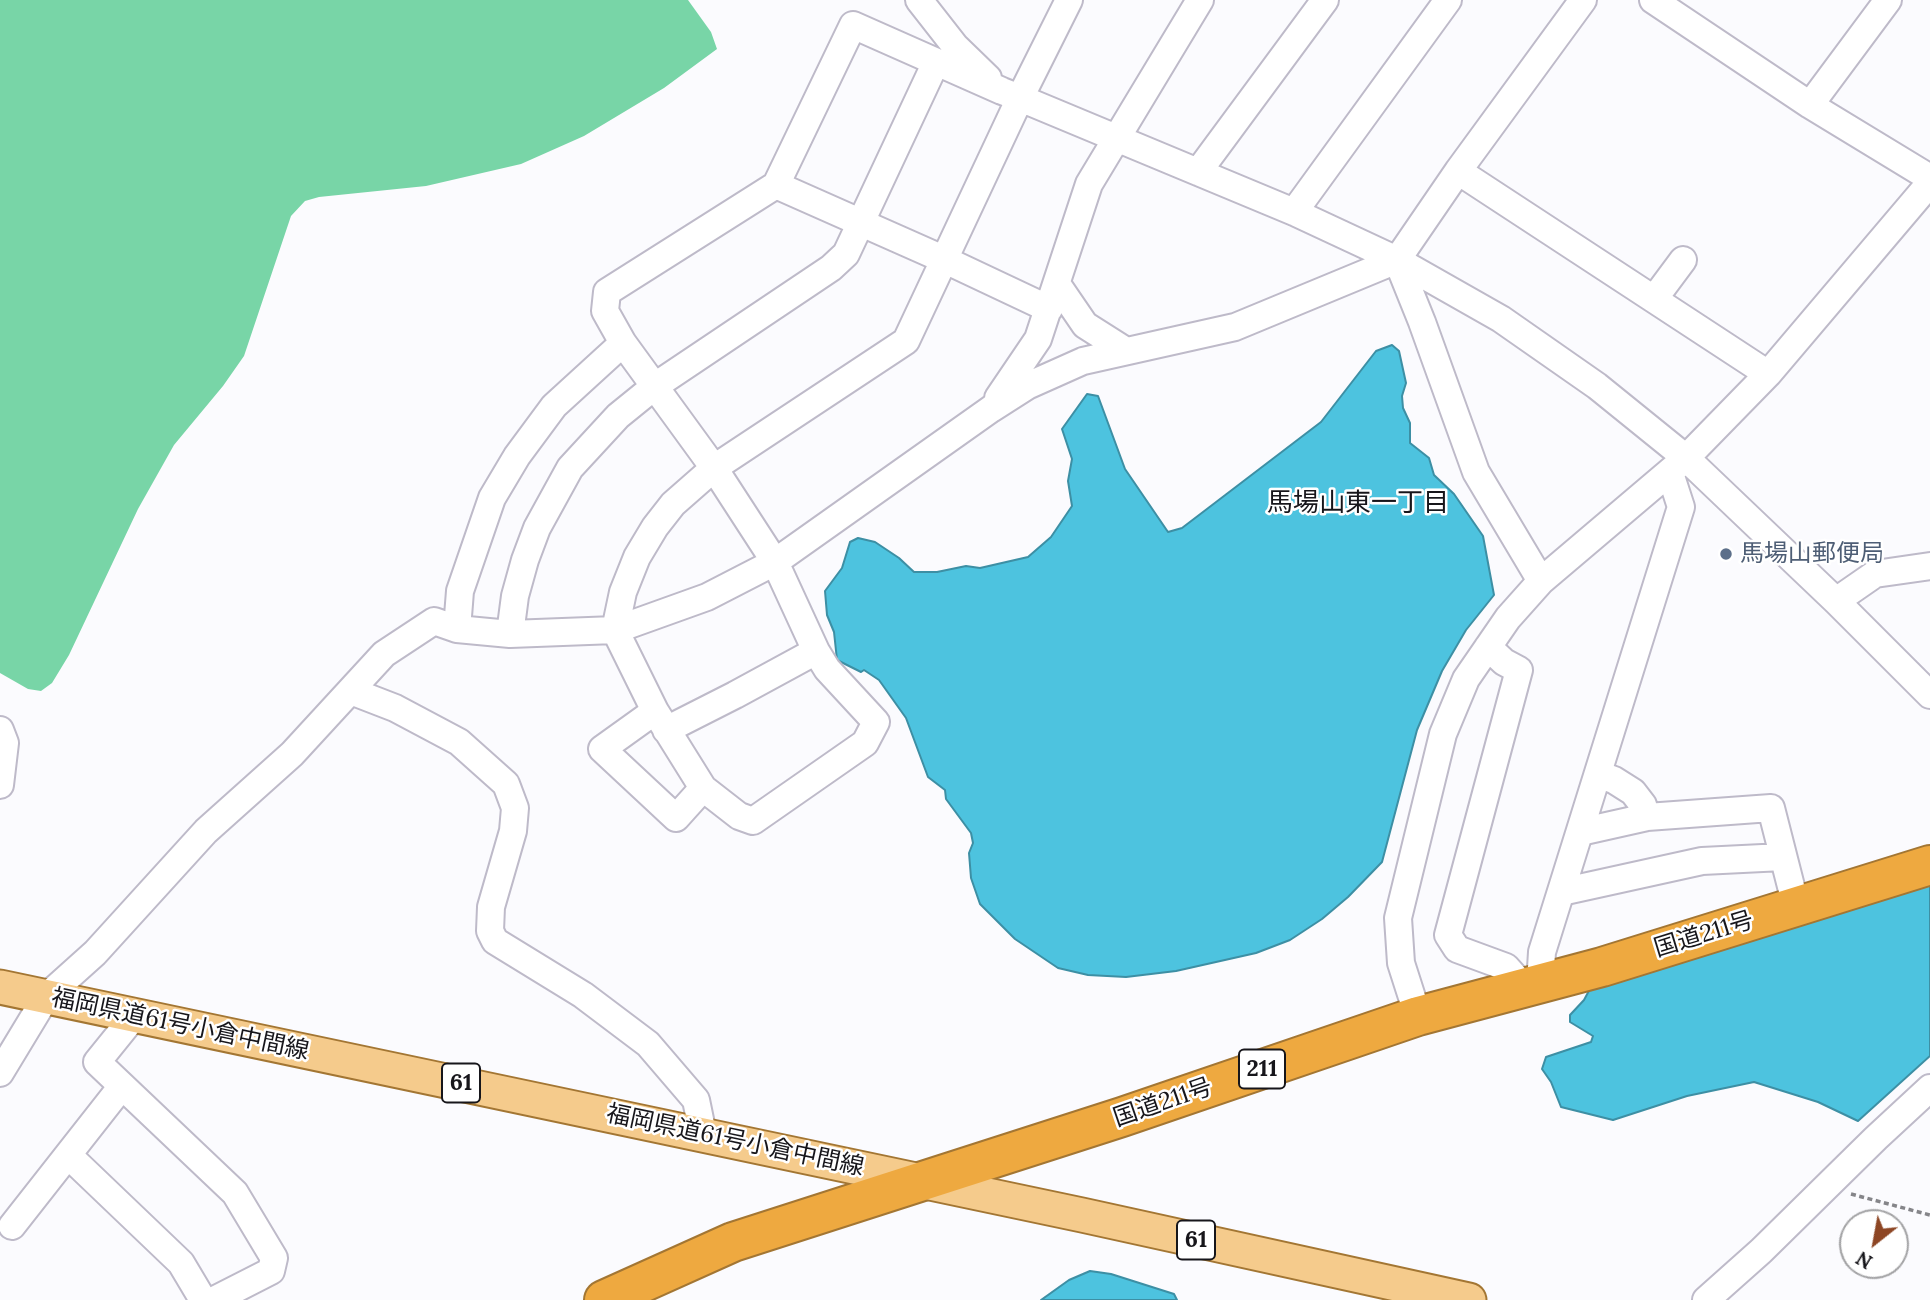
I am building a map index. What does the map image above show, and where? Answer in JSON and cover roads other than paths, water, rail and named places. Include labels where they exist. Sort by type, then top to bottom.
[{"type":"highway","name":"国道211号","points":[[604,1300],[733,1242],[1122,1117],[1418,1016],[1533,986],[1930,865]]},
{"type":"main road","name":"福岡県道61号小倉中間線","points":[[0,987],[703,1134],[1469,1300]]},
{"type":"street","points":[[919,0],[955,46],[1011,94]]},
{"type":"street","points":[[1069,0],[1011,94],[906,341],[714,468],[673,504],[655,527],[638,557],[623,592],[615,630],[661,720],[703,788],[739,816],[753,821],[865,743],[876,722],[827,669],[775,562],[714,468],[623,343],[605,312],[607,292],[776,186],[853,25],[1011,94],[1294,212],[1397,260],[1501,319],[1597,386],[1678,466],[1836,601],[1925,684]]},
{"type":"street","points":[[990,409],[1038,338],[1089,184],[1200,0]]},
{"type":"street","points":[[1198,172],[1325,0]]},
{"type":"street","points":[[1294,212],[1448,0]]},
{"type":"street","points":[[0,1073],[46,997],[95,953],[206,831],[292,754],[384,654],[434,621],[457,629],[510,634],[615,630],[707,597],[775,562],[990,409],[1027,386],[1083,361],[1235,327],[1397,260],[1458,171],[1583,0]]},
{"type":"street","points":[[1418,1016],[1401,963],[1398,918],[1443,734],[1466,679],[1508,618],[1542,581],[1678,466],[1768,374],[1930,181],[1653,0]]},
{"type":"street","points":[[1810,104],[1888,0]]},
{"type":"street","points":[[510,634],[515,596],[525,560],[537,528],[570,468],[618,416],[655,386],[831,268],[846,254],[936,62]]},
{"type":"street","points":[[1458,171],[1768,374]]},
{"type":"street","points":[[776,186],[1049,309]]},
{"type":"street","points":[[1397,260],[1476,472],[1542,581]]},
{"type":"street","points":[[1654,299],[1683,260]]},
{"type":"street","points":[[1057,284],[1086,325],[1126,351]]},
{"type":"street","points":[[457,629],[460,591],[492,498],[517,456],[554,407],[623,343]]},
{"type":"street","points":[[1488,647],[1504,662],[1519,670],[1448,935],[1457,949],[1506,967],[1533,986],[1681,506],[1678,466]]},
{"type":"street","points":[[1836,601],[1875,574],[1930,566]]},
{"type":"street","points":[[703,788],[676,818],[602,749],[661,720],[735,695],[816,651]]},
{"type":"street","points":[[351,691],[395,708],[459,742],[506,785],[515,808],[513,831],[491,906],[490,931],[495,941],[583,995],[648,1044],[696,1100],[703,1134]]},
{"type":"street","points":[[0,730],[5,743],[0,785]]},
{"type":"street","points":[[1598,774],[1633,792],[1643,805],[1647,817]]},
{"type":"street","points":[[1580,832],[1647,817],[1771,808],[1797,906]]},
{"type":"street","points":[[1561,892],[1702,861],[1783,857]]},
{"type":"street","points":[[135,1016],[97,1062],[235,1193],[274,1258],[271,1271],[214,1300]]},
{"type":"street","points":[[12,1226],[122,1086]]},
{"type":"street","points":[[1706,1300],[1761,1251],[1930,1088]]},
{"type":"street","points":[[68,1156],[181,1263],[203,1300]]},
{"type":"water","points":[[1392,345],[1399,351],[1406,383],[1402,396],[1403,408],[1410,423],[1410,443],[1429,458],[1434,475],[1454,494],[1483,536],[1494,595],[1466,630],[1442,671],[1417,730],[1382,862],[1322,919],[1290,940],[1256,953],[1176,971],[1126,977],[1088,975],[1058,968],[1015,939],[980,904],[971,878],[971,833],[946,799],[945,790],[928,777],[906,718],[879,680],[864,670],[861,672],[837,660],[834,632],[827,615],[825,591],[842,568],[850,542],[858,538],[875,542],[914,572],[937,572],[966,566],[980,568],[1028,557],[1051,537],[1072,506],[1068,481],[1072,459],[1062,429],[1087,394],[1098,396],[1125,469],[1168,532],[1182,528],[1321,422],[1376,351]]},
{"type":"water","points":[[1930,878],[1930,1056],[1858,1121],[1818,1102],[1754,1082],[1687,1096],[1613,1120],[1561,1107],[1551,1082],[1542,1069],[1546,1057],[1591,1042],[1593,1036],[1570,1022],[1570,1015],[1584,1000],[1592,985]]},
{"type":"water","points":[[1090,1271],[1111,1274],[1174,1294],[1177,1300],[1041,1300],[1069,1280]]},
{"type":"place","name":"馬場山郵便局","points":[[1726,554]]},
{"type":"district","name":"馬場山東一丁目","points":[[1358,504]]}]
